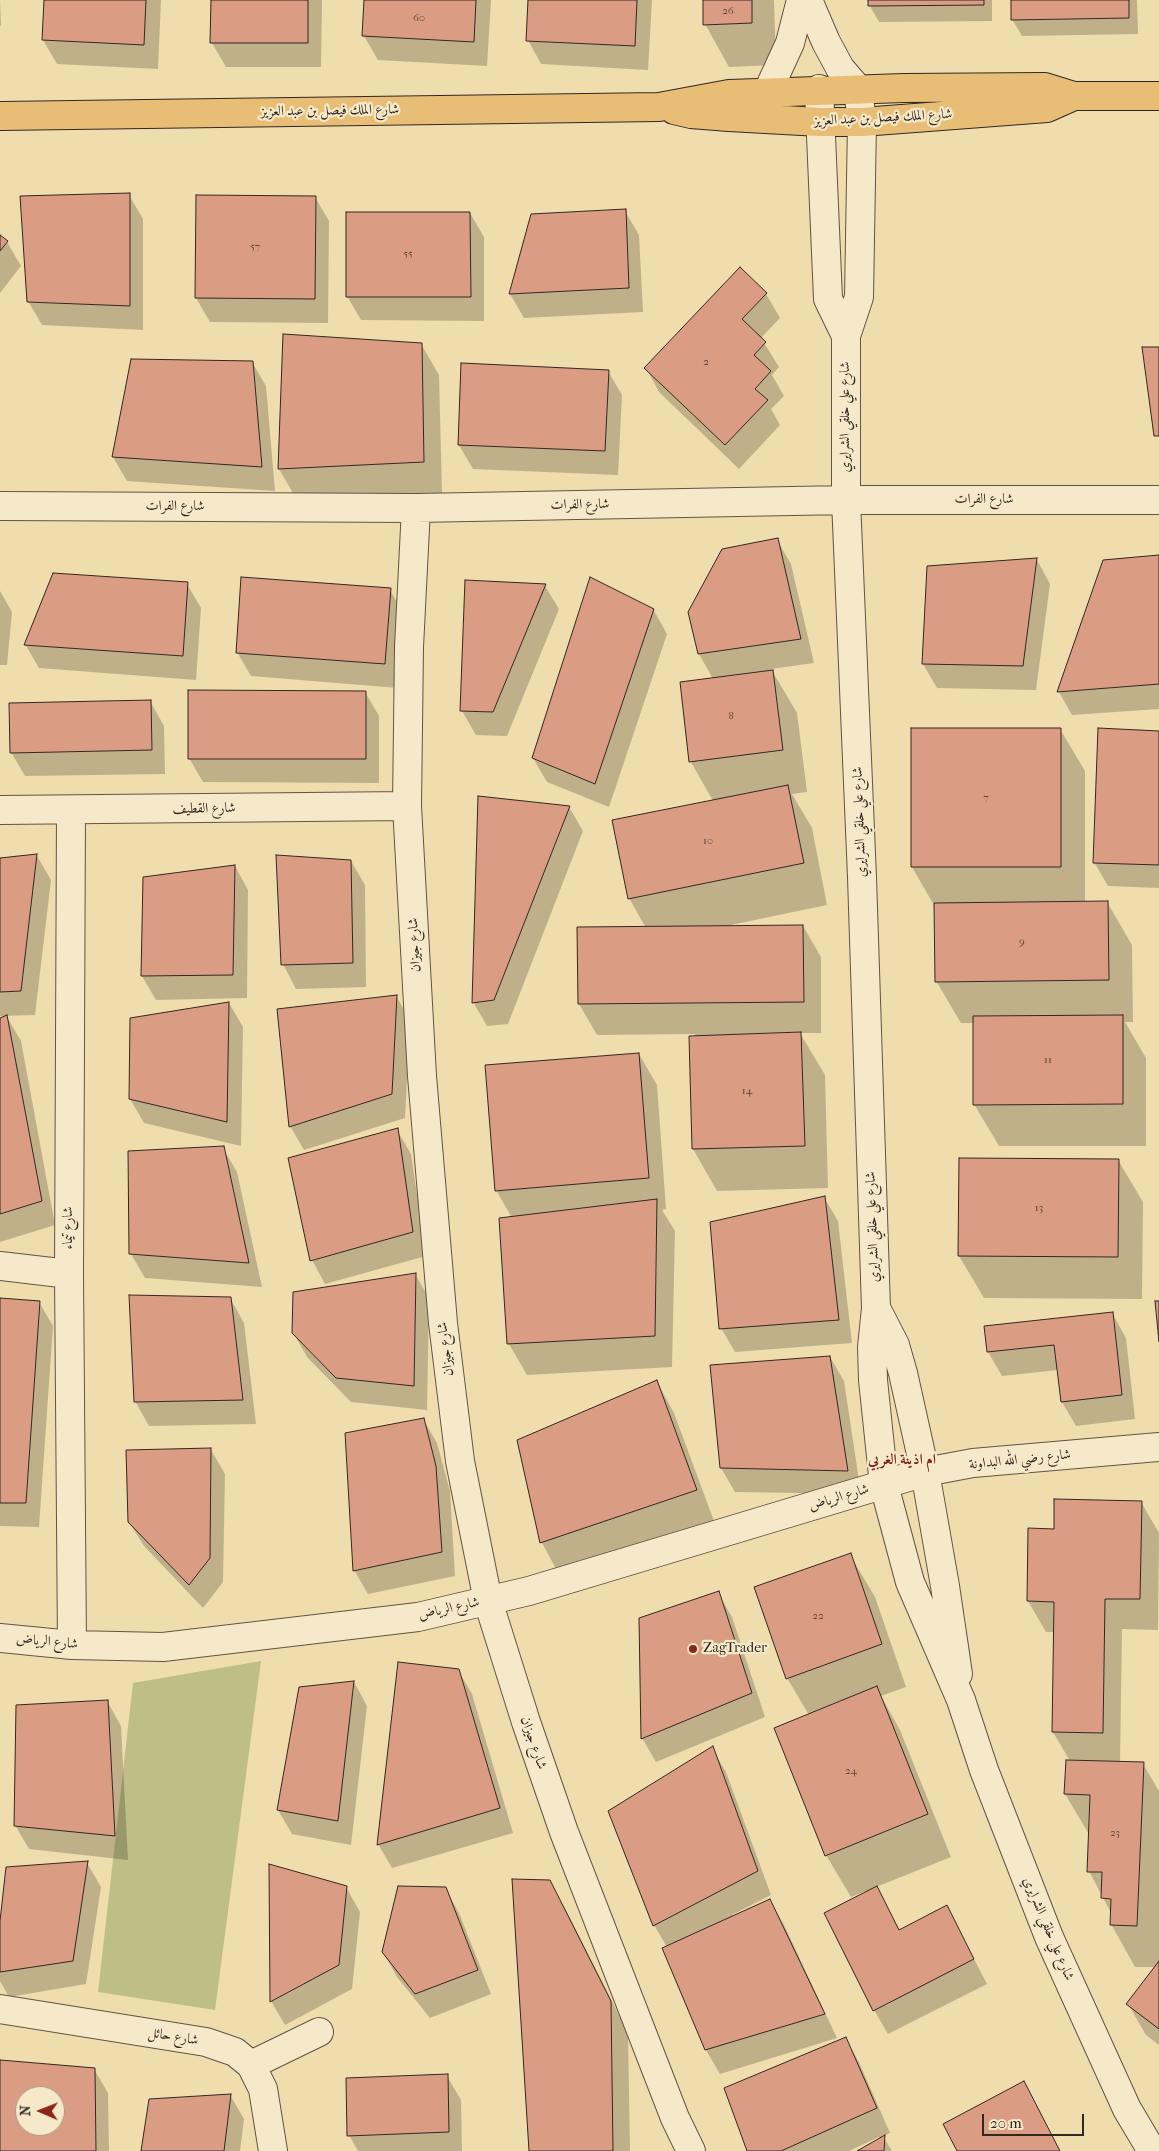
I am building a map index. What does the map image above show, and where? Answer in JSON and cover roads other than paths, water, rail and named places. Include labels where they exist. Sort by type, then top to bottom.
[{"type":"main road","name":"شارع الملك فيصل بن عبد العزيز","points":[[0,116],[659,106],[721,95],[768,91],[858,89],[1045,87],[1074,96],[1159,96]]},
{"type":"main road","name":"شارع الملك فيصل بن عبد العزيز","points":[[659,106],[691,114],[820,122],[862,122],[1048,108],[1074,96]]},
{"type":"street","points":[[768,91],[790,43],[802,0]]},
{"type":"street","points":[[808,0],[826,42],[840,68],[858,89]]},
{"type":"street","name":"شارع علي خلقي الشرايري","points":[[858,89],[862,122],[859,297],[846,336],[846,500],[862,887],[876,1308],[872,1347],[873,1380],[884,1485],[910,1582],[961,1700],[984,1770],[1049,1937],[1128,2109],[1152,2151]]},
{"type":"street","name":"شارع علي خلقي الشرايري","points":[[819,90],[828,299],[846,336]]},
{"type":"street","name":"شارع الفرات","points":[[0,506],[416,508],[846,500],[1159,500]]},
{"type":"street","name":"شارع جيزان","points":[[416,508],[409,647],[407,806],[422,1076],[443,1323],[460,1461],[488,1600],[526,1722],[564,1832],[675,2118],[692,2151]]},
{"type":"street","name":"شارع القطيف","points":[[0,810],[407,806]]},
{"type":"street","name":"شارع تيماء","points":[[71,810],[69,1274],[72,1645]]},
{"type":"street","points":[[0,1266],[69,1274]]},
{"type":"street","name":"شارع علي خلقي الشرايري","points":[[876,1308],[895,1345],[925,1472],[945,1586],[961,1700]]},
{"type":"street","name":"شارع رضي الله البداونة","points":[[884,1485],[925,1472],[973,1464],[1159,1447]]},
{"type":"street","name":"شارع الرياض","points":[[0,1638],[72,1645],[163,1647],[418,1617],[529,1591],[884,1485]]},
{"type":"street","name":"شارع حائل","points":[[0,2009],[206,2042],[235,2052],[251,2064]]},
{"type":"street","points":[[273,2151],[263,2088],[251,2064],[319,2032]]},
{"type":"place","name":"ZagTrader","points":[[693,1649]]},
{"type":"district","name":"ام اذينة الغربي","points":[[902,1460]]}]
